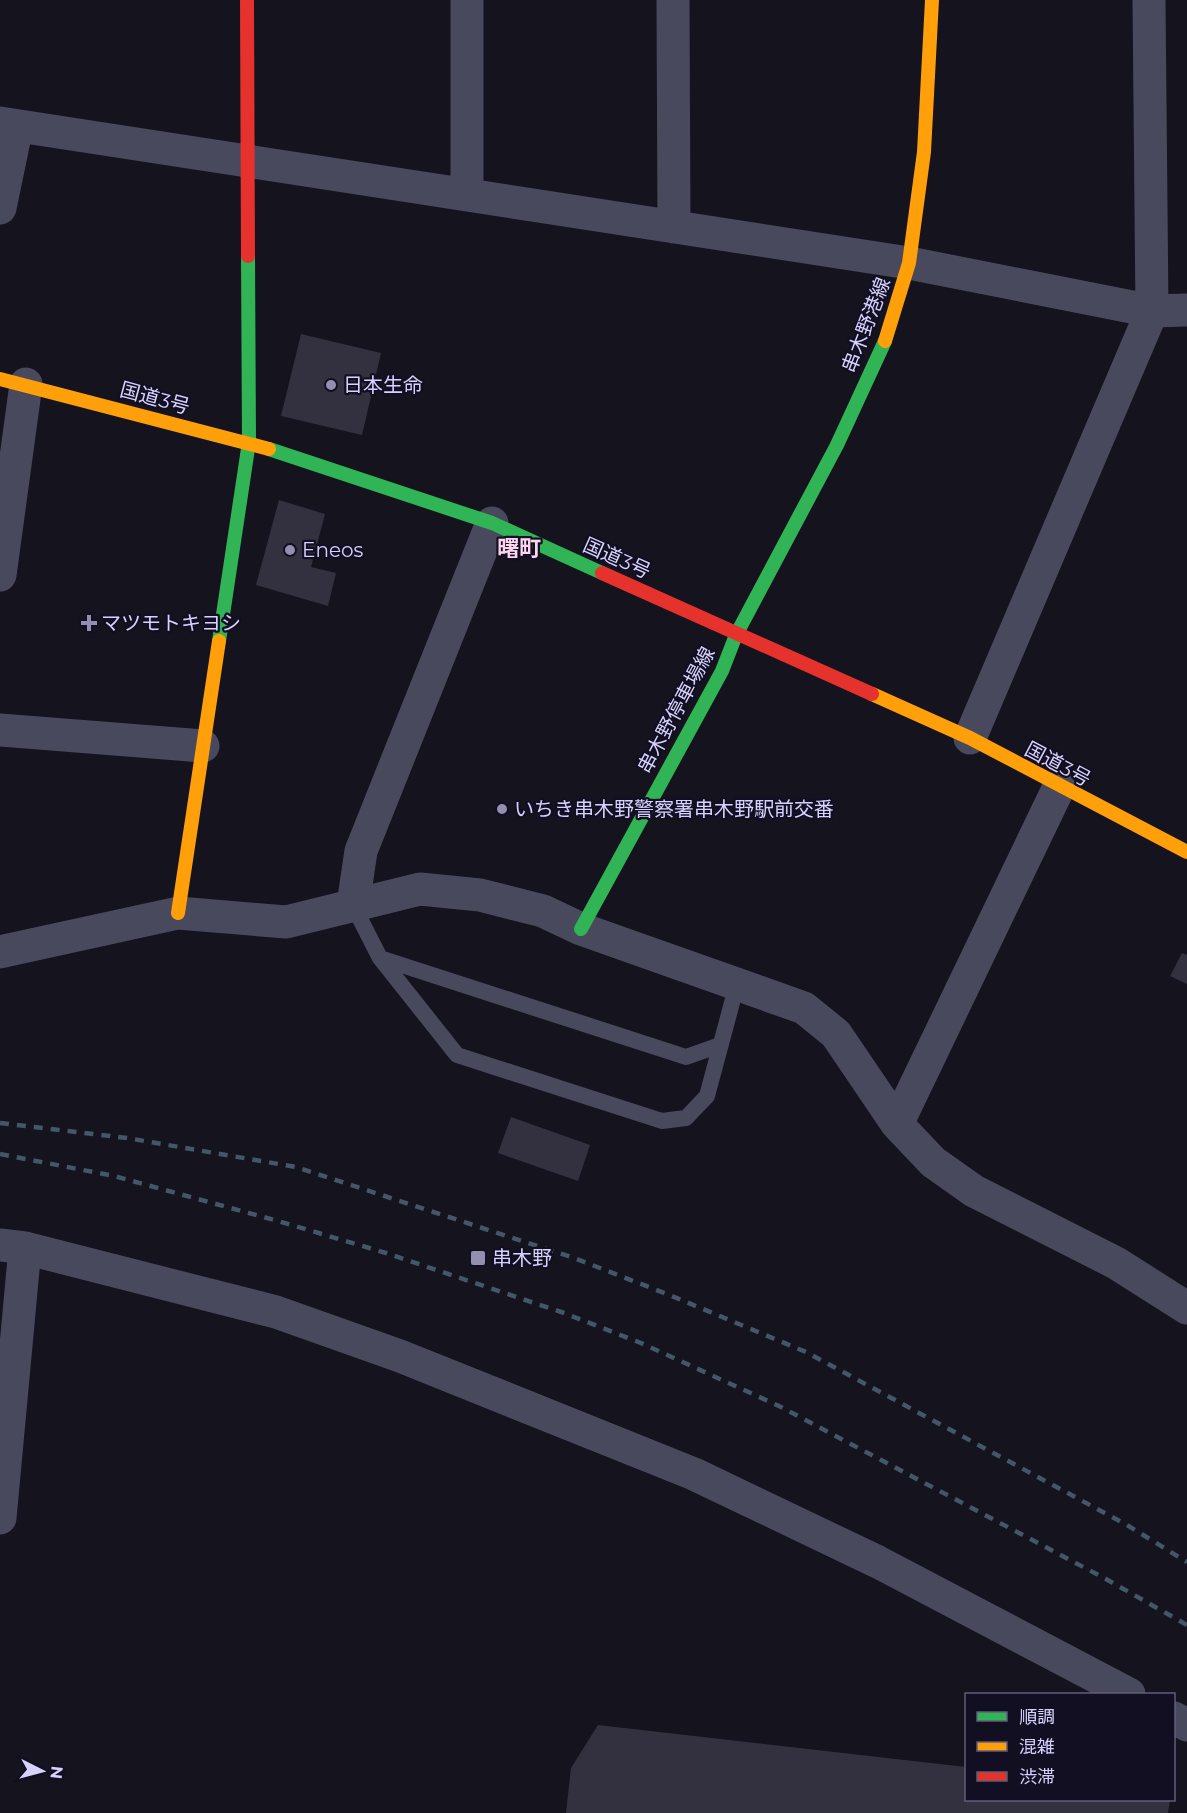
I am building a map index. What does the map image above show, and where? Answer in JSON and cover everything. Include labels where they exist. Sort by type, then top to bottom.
[{"type":"main road","points":[[178,913],[249,442],[247,0]]},
{"type":"main road","name":"串木野港線","points":[[736,634],[837,445],[885,341],[909,263],[924,152],[932,0]]},
{"type":"main road","name":"国道3号","points":[[13,382],[249,442],[492,523],[970,738],[1059,788],[1187,852]]},
{"type":"main road","name":"串木野停車場線","points":[[581,929],[722,670],[736,634]]},
{"type":"street","points":[[467,0],[467,195]]},
{"type":"street","points":[[674,0],[674,227]]},
{"type":"street","points":[[970,738],[1152,311],[1149,0]]},
{"type":"street","points":[[0,208],[8,125],[909,263],[1152,311],[1187,310]]},
{"type":"street","points":[[0,575],[13,382]]},
{"type":"street","points":[[352,905],[361,851],[492,523]]},
{"type":"street","points":[[0,730],[203,746]]},
{"type":"street","points":[[897,1124],[1059,788]]},
{"type":"street","points":[[0,952],[178,913],[286,922],[420,889],[480,895],[543,911],[581,929],[804,1008],[836,1034],[897,1124],[933,1162],[974,1191],[1116,1263],[1187,1308]]},
{"type":"street","points":[[0,1518],[13,1247],[276,1312],[399,1356],[683,1470],[878,1562],[1125,1693]]},
{"type":"lane","points":[[352,905],[380,958],[457,1055],[662,1121],[686,1118],[707,1096],[737,984]]},
{"type":"lane","points":[[380,958],[686,1057],[720,1045]]},
{"type":"building","name":"日本生命","points":[[301,334],[381,353],[362,435],[281,416]]},
{"type":"building","points":[[279,500],[325,514],[311,567],[336,573],[328,606],[256,585]]},
{"type":"building","points":[[1182,953],[1187,955],[1187,984],[1170,976]]},
{"type":"building","points":[[511,1117],[590,1145],[578,1181],[498,1153]]},
{"type":"building","points":[[598,1725],[965,1767],[965,1801],[1170,1801],[1168,1813],[566,1813],[571,1768]]},
{"type":"railway","points":[[0,1123],[127,1138],[296,1167],[574,1258],[806,1352],[1127,1525],[1187,1562]]},
{"type":"railway","points":[[0,1154],[114,1176],[278,1221],[386,1253],[564,1313],[641,1343],[779,1406],[1106,1579],[1187,1625]]},
{"type":"traffic: fast","points":[[219,641],[249,442],[248,256]]},
{"type":"traffic: fast","points":[[736,635],[837,445],[885,341]]},
{"type":"traffic: fast","points":[[269,449],[492,523],[602,573]]},
{"type":"traffic: fast","points":[[581,929],[722,671],[736,635]]},
{"type":"traffic: slow","points":[[885,341],[909,263],[924,152],[932,0]]},
{"type":"traffic: slow","points":[[0,379],[269,449]]},
{"type":"traffic: slow","points":[[178,913],[219,641]]},
{"type":"traffic: slow","points":[[872,694],[970,738],[1187,852]]},
{"type":"traffic: jam","points":[[247,0],[248,256]]},
{"type":"traffic: jam","points":[[602,573],[872,694]]},
{"type":"place","name":"日本生命","points":[[331,385]]},
{"type":"place","name":"Eneos","points":[[290,550]]},
{"type":"place","name":"マツモトキヨシ","points":[[89,623]]},
{"type":"place","name":"いちき串木野警察署串木野駅前交番","points":[[502,809]]},
{"type":"place","name":"串木野","points":[[478,1258]]},
{"type":"district","name":"曙町","points":[[519,548]]}]
